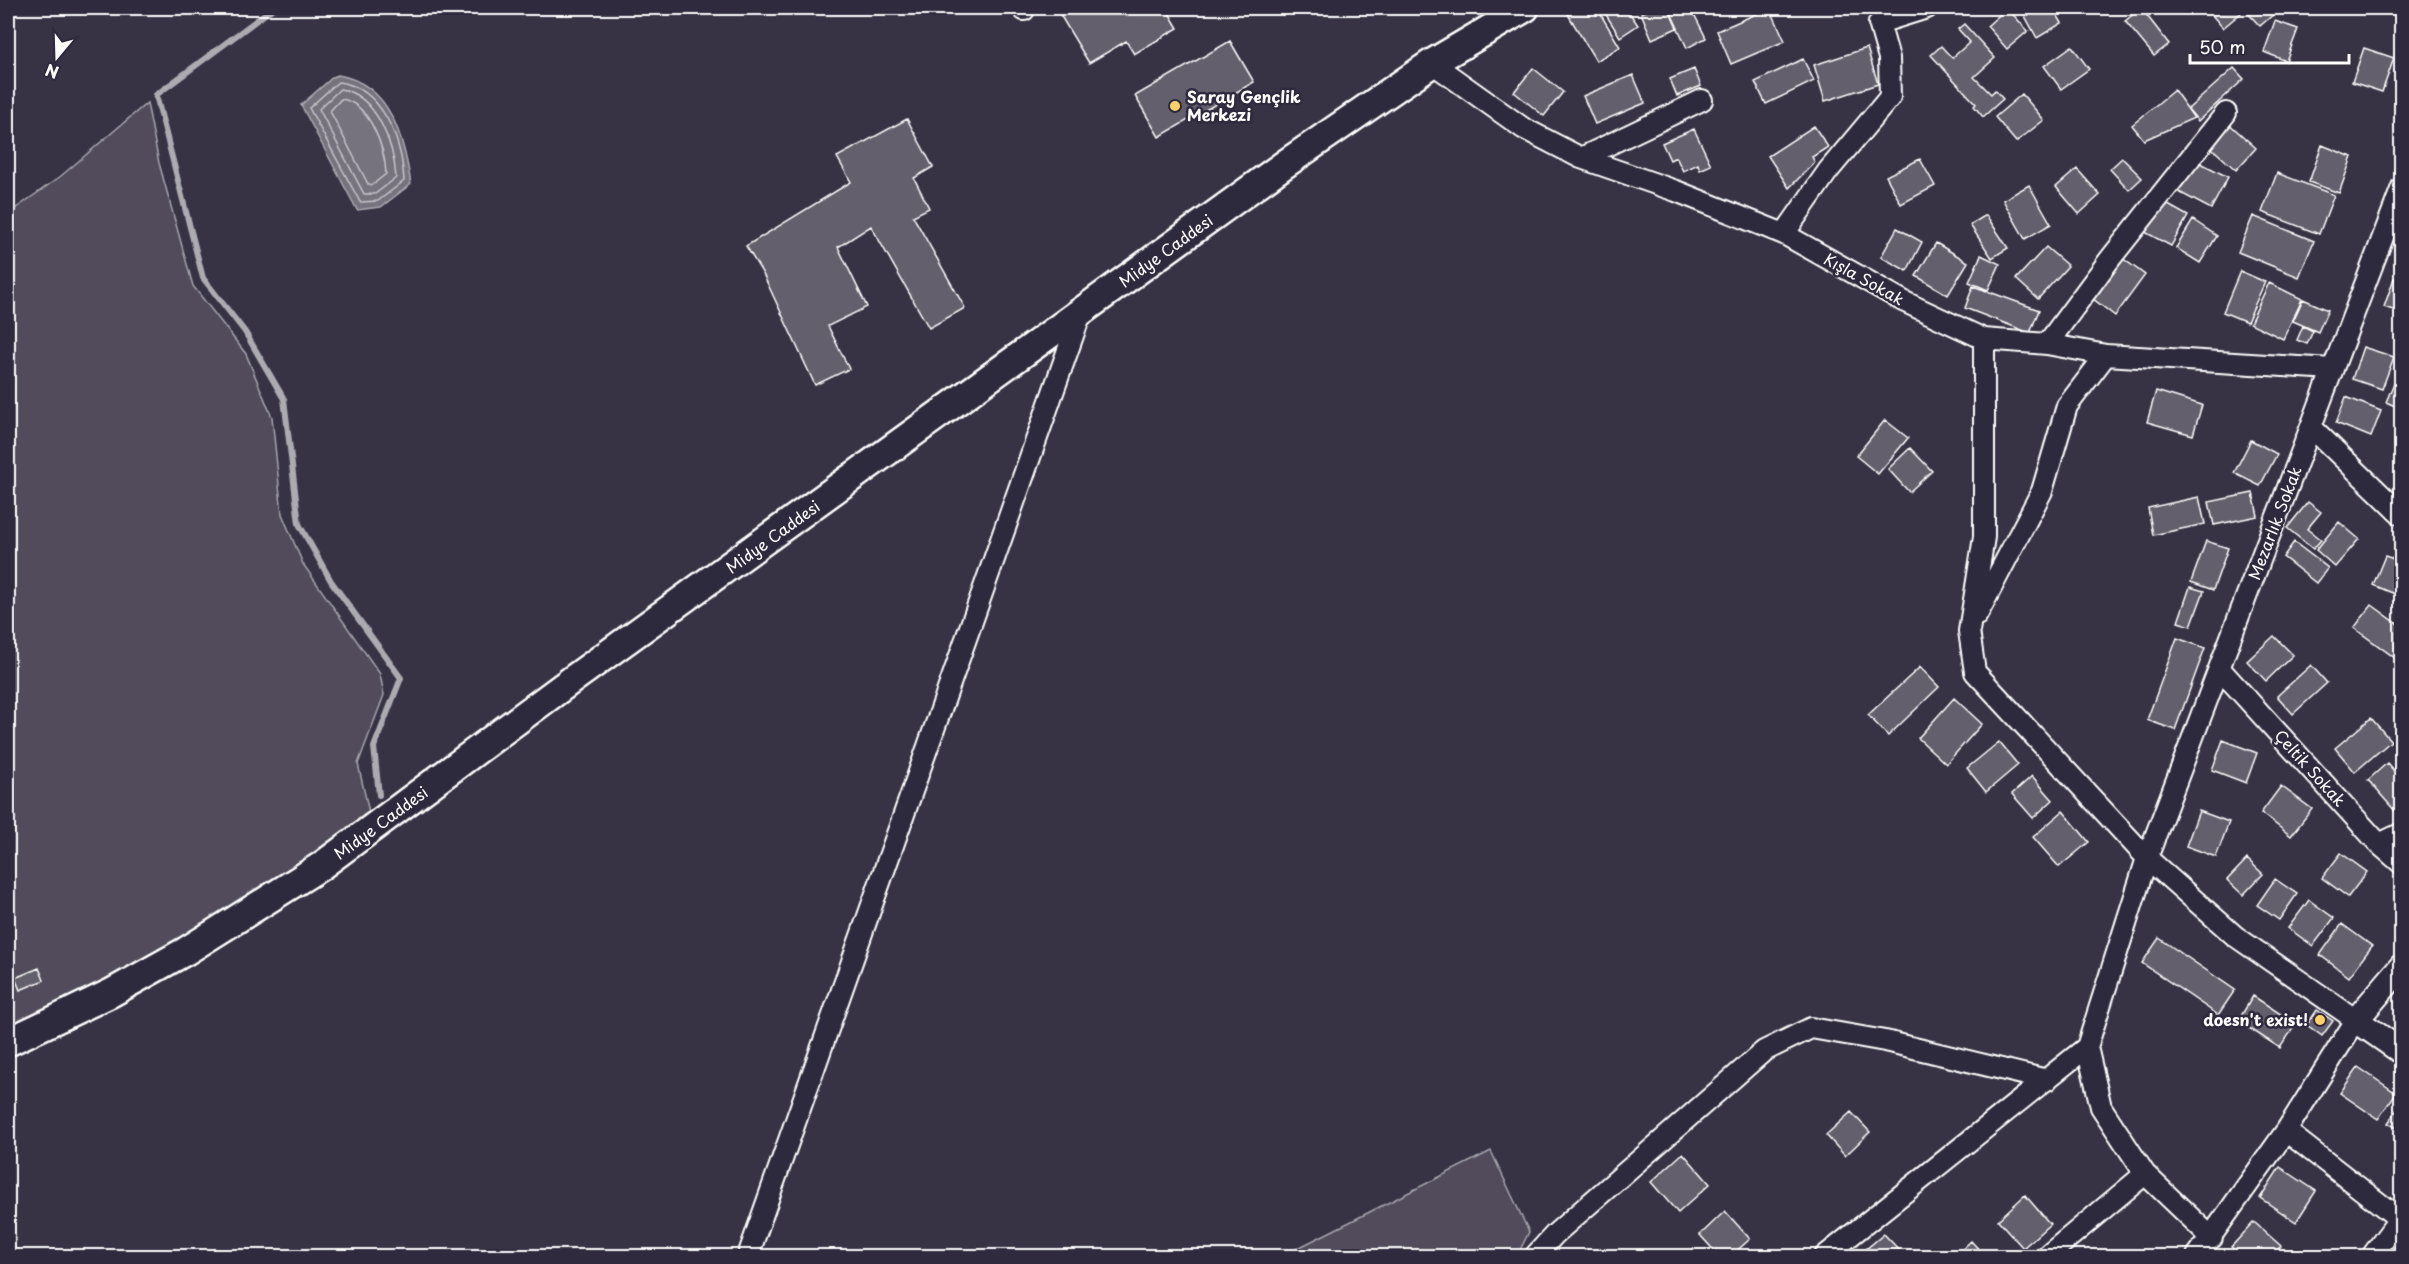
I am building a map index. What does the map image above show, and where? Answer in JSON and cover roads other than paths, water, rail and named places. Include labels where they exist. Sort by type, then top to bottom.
[{"type":"main road","name":"Midye Caddesi","points":[[8,1042],[111,993],[186,951],[321,867],[573,679],[1285,164],[1432,63],[1525,8]]},
{"type":"street","points":[[1483,32],[1510,8]]},
{"type":"street","points":[[1784,234],[1828,171],[1890,97],[1888,58],[1880,23],[1927,8]]},
{"type":"street","name":"Kışla Sokak","points":[[1432,63],[1522,128],[1581,158],[1676,191],[1784,234],[1905,302],[1984,339],[2047,344],[2106,355],[2333,369]]},
{"type":"street","points":[[1581,158],[1702,100]]},
{"type":"street","points":[[2047,344],[2110,259],[2226,112]]},
{"type":"street","name":"Mezarlık Sokak","points":[[2087,1047],[2147,858],[2402,187]]},
{"type":"street","points":[[748,1257],[1081,313]]},
{"type":"street","points":[[1984,339],[1984,537],[1969,631],[1975,672],[2147,858],[2235,936],[2402,1052]]},
{"type":"street","points":[[1969,631],[2042,491],[2067,406],[2106,355]]},
{"type":"street","points":[[2311,427],[2402,515]]},
{"type":"street","name":"Çeltik Sokak","points":[[2220,669],[2379,844],[2402,864]]},
{"type":"street","points":[[2379,844],[2402,833]]},
{"type":"street","points":[[2197,1257],[2286,1131],[2356,1020],[2402,966]]},
{"type":"street","points":[[1535,1257],[1555,1234],[1764,1051],[1812,1028],[1885,1041],[2047,1080]]},
{"type":"street","points":[[1825,1257],[2087,1047],[2101,1107],[2145,1174],[2212,1238]]},
{"type":"street","points":[[2286,1131],[2401,1219],[2372,1257]]},
{"type":"street","points":[[2047,1257],[2145,1174]]},
{"type":"water","points":[[338,75],[356,80],[371,90],[383,102],[399,132],[411,184],[381,207],[357,210],[301,105]]},
{"type":"waterway","points":[[273,8],[156,95],[203,278],[245,332],[284,399],[299,524],[331,581],[401,678],[374,747],[379,795]]},
{"type":"place","name":"Saray Gençlik Merkezi","points":[[1175,106]]},
{"type":"place","name":"doesn't exist!","points":[[2320,1020]]}]
